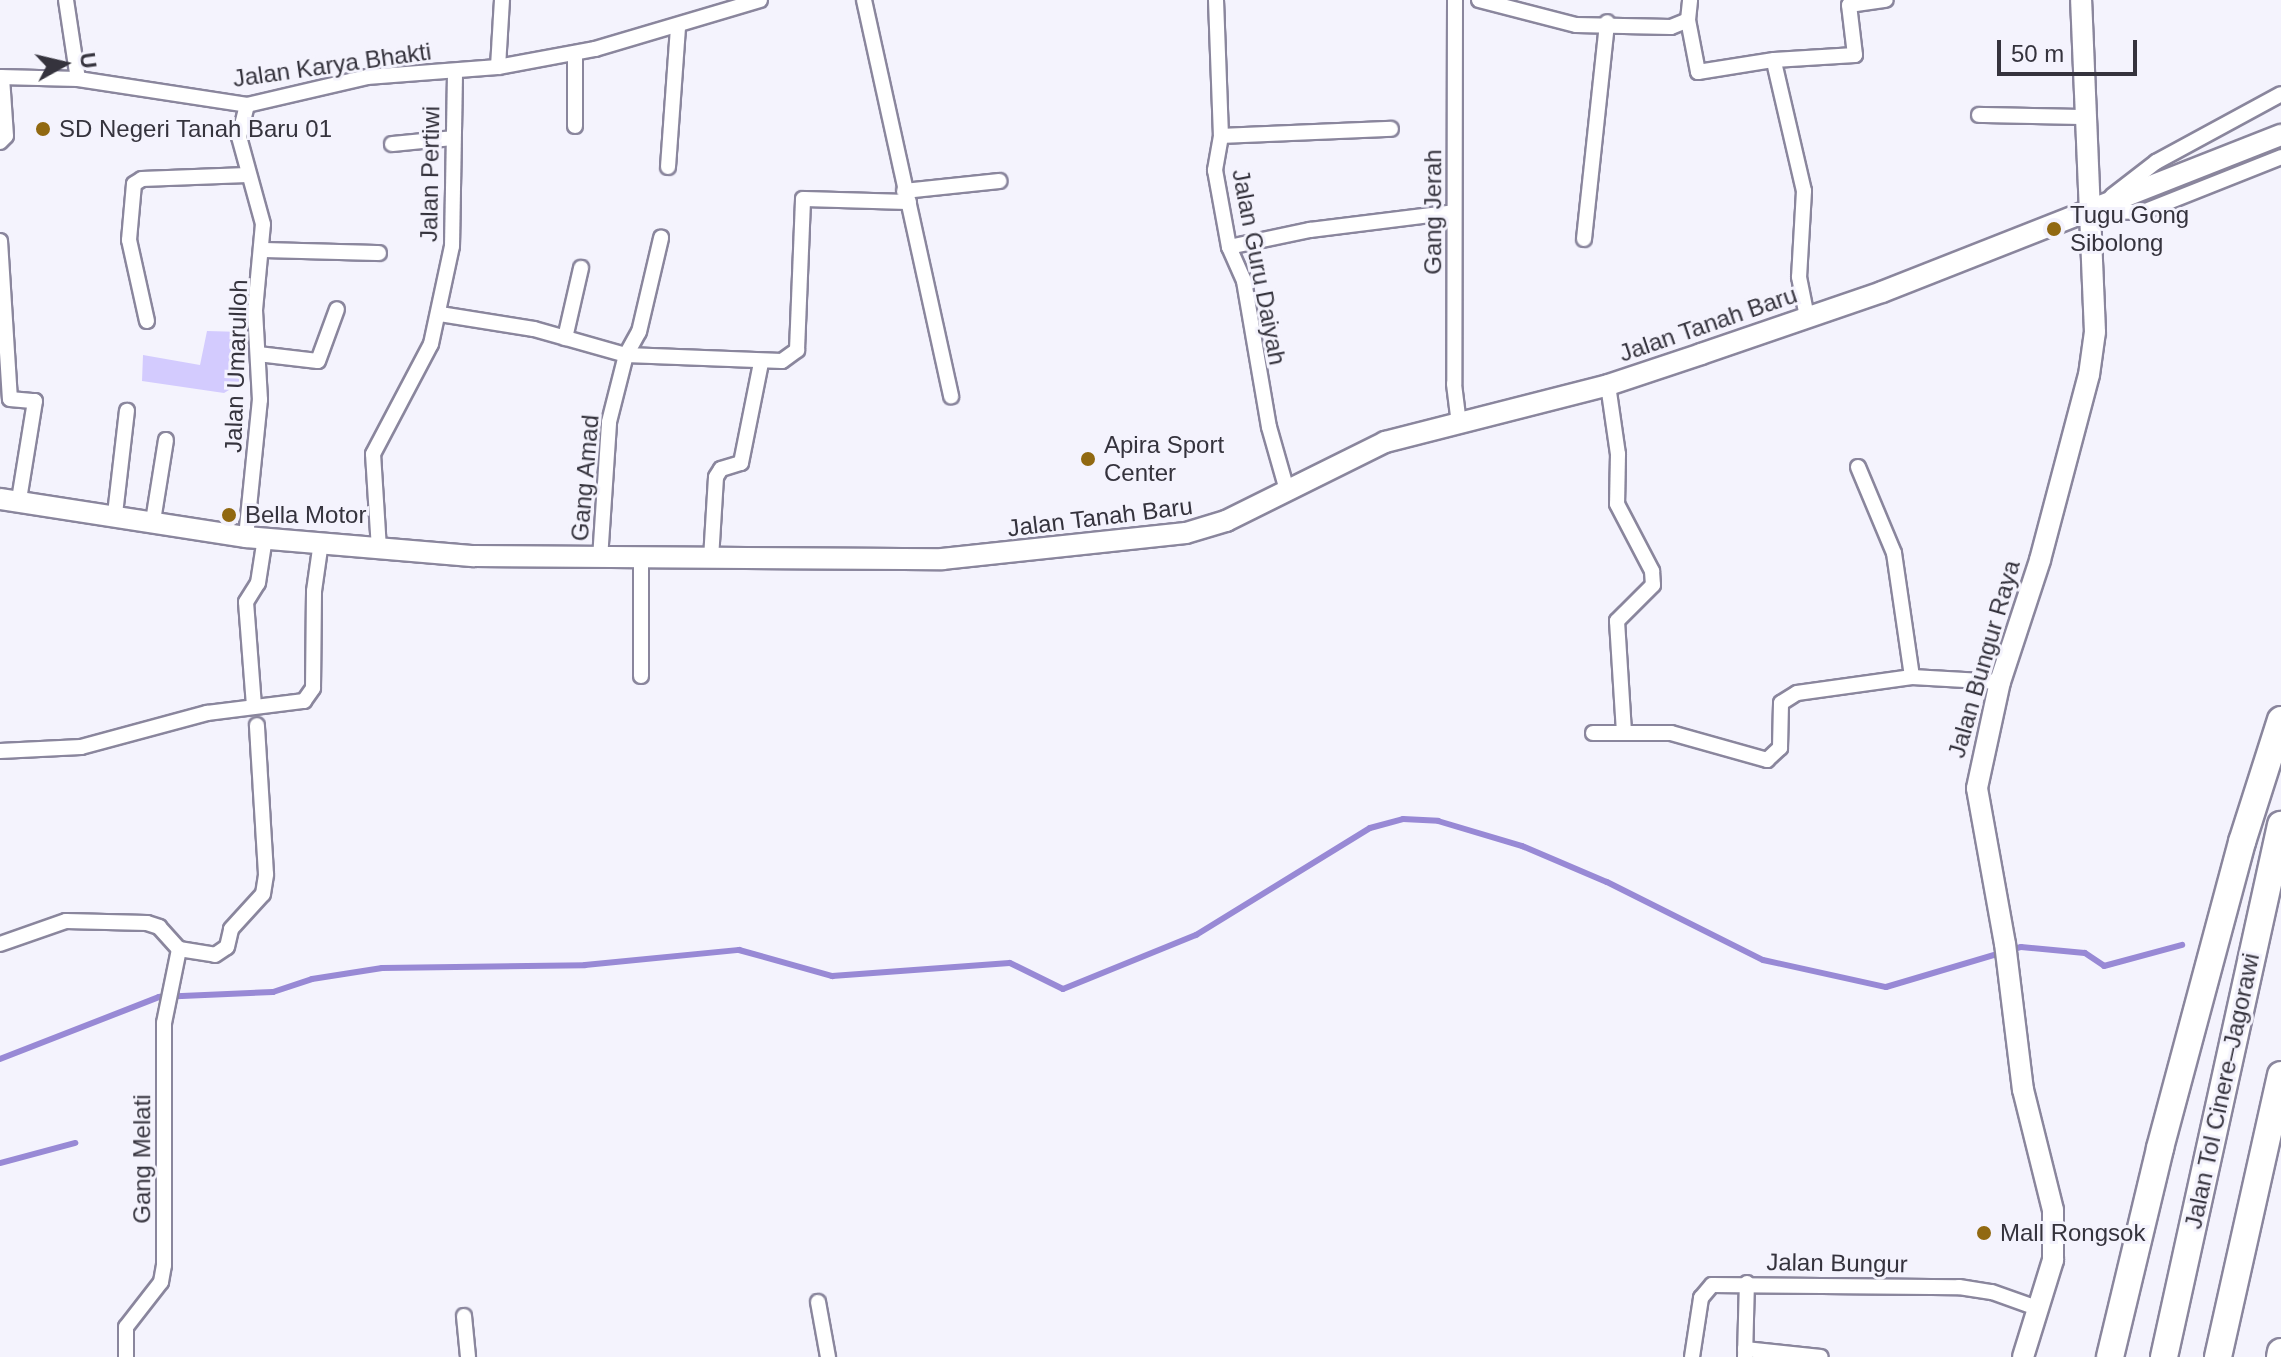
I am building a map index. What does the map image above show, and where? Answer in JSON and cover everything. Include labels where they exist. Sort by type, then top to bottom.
[{"type":"highway","points":[[2110,1357],[2164,1133],[2242,842],[2281,720]]},
{"type":"highway","name":"Jalan Tol Cinere–Jagorawi","points":[[2164,1357],[2281,825]]},
{"type":"highway","points":[[2218,1357],[2281,1075]]},
{"type":"main road","name":"Jalan Bungur Raya","points":[[2023,1357],[2053,1260],[2055,1232],[2023,1090],[2005,944],[1977,788],[2000,682],[2040,560],[2089,375],[2097,280],[2081,0]]},
{"type":"main road","name":"Jalan Tanah Baru","points":[[9,500],[115,514],[320,550],[379,549],[600,559],[641,568],[711,559],[997,556],[1204,530],[1385,442],[1609,390],[2093,211],[2274,138]]},
{"type":"street","points":[[66,0],[78,79]]},
{"type":"street","points":[[498,67],[502,0]]},
{"type":"street","name":"Jalan Karya Bhakti","points":[[1,77],[78,79],[247,105],[367,77],[498,67],[575,53],[678,26],[760,0]]},
{"type":"street","points":[[864,0],[951,397]]},
{"type":"street","name":"Jalan Guru Daiyah","points":[[1216,0],[1221,136],[1215,170],[1229,247],[1244,281],[1257,374],[1287,490]]},
{"type":"street","name":"Gang Jerah","points":[[1455,0],[1454,384],[1459,424]]},
{"type":"street","points":[[1479,0],[1576,25],[1607,22],[1671,27],[1688,20]]},
{"type":"street","points":[[1690,0],[1688,20],[1698,72],[1855,55],[1849,5],[1886,0]]},
{"type":"street","points":[[1584,239],[1607,22]]},
{"type":"street","points":[[668,167],[678,26]]},
{"type":"street","points":[[575,53],[575,126]]},
{"type":"street","points":[[1774,62],[1804,191],[1799,277],[1807,317]]},
{"type":"street","name":"Jalan Pertiwi","points":[[379,549],[373,454],[414,380],[440,314],[454,219],[455,71]]},
{"type":"street","points":[[0,142],[6,136],[1,77]]},
{"type":"street","points":[[2093,211],[2156,162],[2281,94]]},
{"type":"street","name":"Jalan Umarulloh","points":[[247,105],[239,137],[247,175],[259,202],[262,250],[255,310],[259,429],[258,583],[246,602],[245,617],[254,706]]},
{"type":"street","points":[[1979,115],[2086,117]]},
{"type":"street","points":[[1221,136],[1391,129]]},
{"type":"street","points":[[392,144],[453,138]]},
{"type":"street","points":[[2093,211],[2143,212],[2281,157]]},
{"type":"street","points":[[147,321],[129,240],[134,184],[142,179],[247,175]]},
{"type":"street","points":[[440,314],[565,338],[626,355],[732,357],[761,363],[790,359],[797,350],[803,199],[906,196],[999,181]]},
{"type":"street","points":[[1229,247],[1310,230],[1454,212]]},
{"type":"street","name":"Gang Amad","points":[[600,559],[606,446],[626,355],[639,332],[661,238]]},
{"type":"street","points":[[0,241],[10,399],[35,401],[9,500]]},
{"type":"street","points":[[262,250],[379,253]]},
{"type":"street","points":[[565,338],[581,268]]},
{"type":"street","points":[[258,354],[318,361],[337,309]]},
{"type":"street","points":[[711,559],[716,477],[721,469],[741,463],[761,363]]},
{"type":"street","points":[[1609,390],[1614,419],[1617,504],[1647,560],[1653,585],[1617,621],[1624,732]]},
{"type":"street","points":[[115,514],[127,411]]},
{"type":"street","points":[[153,521],[166,440]]},
{"type":"street","points":[[1858,467],[1894,553],[1912,677]]},
{"type":"street","points":[[0,751],[81,747],[254,706],[310,696],[314,591],[320,550]]},
{"type":"street","points":[[641,568],[641,676]]},
{"type":"street","points":[[1593,733],[1671,733],[1767,760],[1780,748],[1784,699],[1912,677],[2000,682]]},
{"type":"street","points":[[0,944],[66,921],[147,923],[159,927],[179,949],[215,955],[227,947],[231,929],[263,894],[266,874],[257,725]]},
{"type":"street","name":"Gang Melati","points":[[126,1357],[126,1327],[161,1282],[164,1265],[164,1023],[179,949]]},
{"type":"street","points":[[1747,1283],[1745,1353],[1821,1357]]},
{"type":"street","name":"Jalan Bungur","points":[[1692,1357],[1706,1288],[1747,1283],[1959,1287],[1992,1292],[2037,1308]]},
{"type":"street","points":[[818,1302],[828,1357]]},
{"type":"street","points":[[464,1316],[468,1357]]},
{"type":"shaded area","points":[[207,331],[243,332],[239,384],[224,393],[142,381],[143,355],[200,365]]},
{"type":"waterway","points":[[0,1059],[159,997],[273,992],[312,979],[382,968],[585,965],[739,950],[832,976],[1010,963],[1063,989],[1196,935],[1370,828],[1403,819],[1438,821],[1522,846],[1607,882],[1763,960],[1886,987],[2021,947],[2085,953],[2104,966],[2182,945]]},
{"type":"waterway","points":[[0,1163],[75,1143]]},
{"type":"place","name":"SD Negeri Tanah Baru 01","points":[[43,129]]},
{"type":"place","name":"Tugu Gong Sibolong","points":[[2054,229]]},
{"type":"place","name":"Apira Sport Center","points":[[1088,459]]},
{"type":"place","name":"Bella Motor","points":[[229,515]]},
{"type":"place","name":"Mall Rongsok","points":[[1984,1233]]}]
